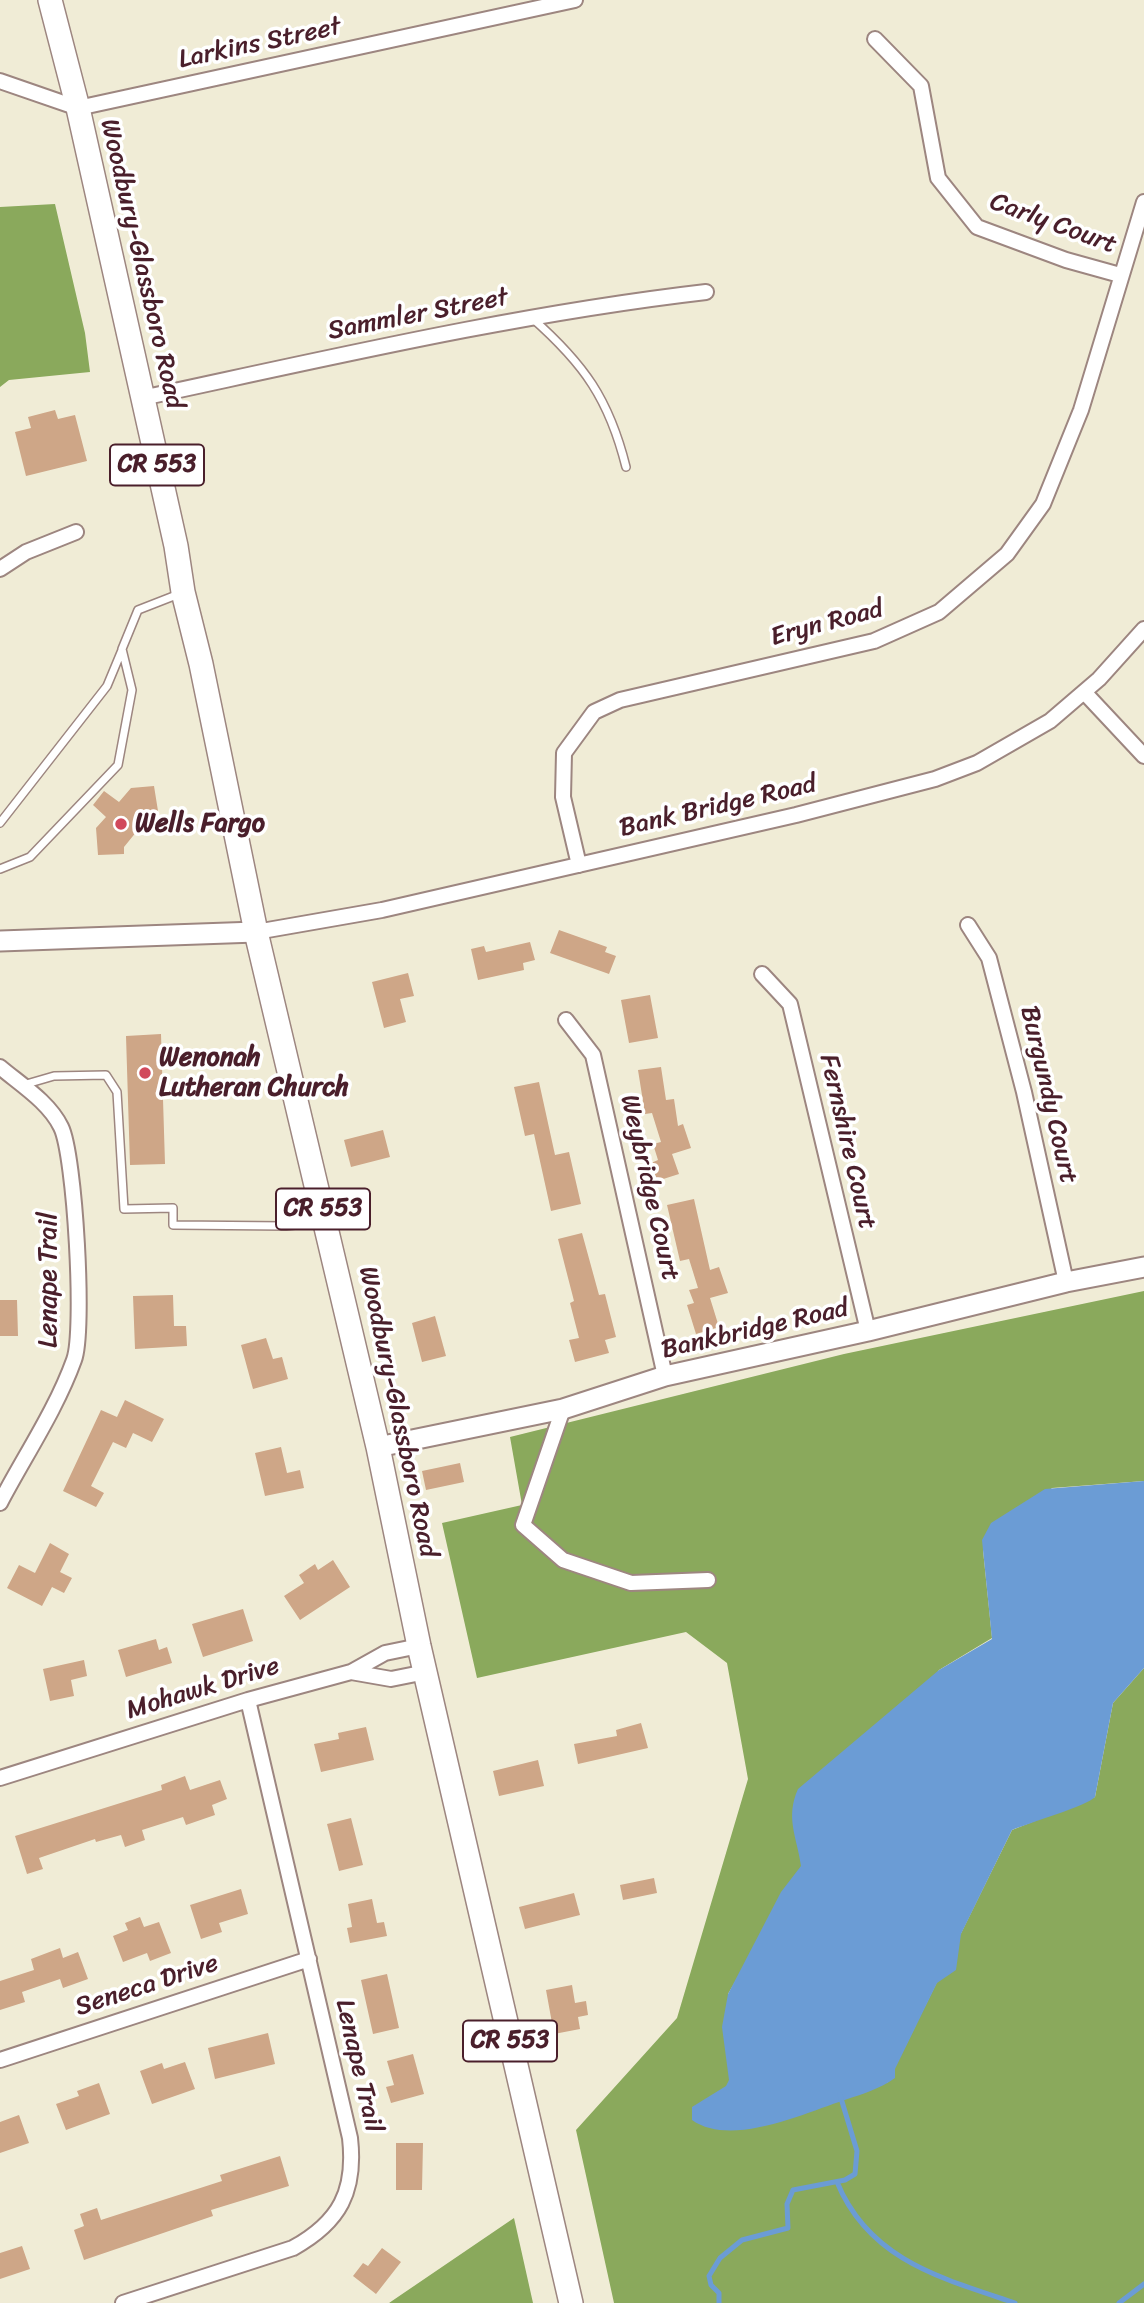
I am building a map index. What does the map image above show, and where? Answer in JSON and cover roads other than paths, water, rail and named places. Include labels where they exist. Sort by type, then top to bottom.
[{"type":"main road","name":"Woodbury-Glassboro Road","points":[[50,0],[78,108],[201,664],[256,932],[378,1447],[419,1646],[571,2303]]},
{"type":"street","name":"Larkins Street","points":[[78,108],[575,0]]},
{"type":"street","name":"Carly Court","points":[[875,40],[921,86],[938,178],[976,227],[1066,260],[1120,275]]},
{"type":"street","points":[[0,81],[78,108]]},
{"type":"street","name":"Eryn Road","points":[[579,865],[563,797],[564,753],[594,712],[620,700],[874,641],[939,612],[1006,554],[1043,504],[1081,410],[1144,202]]},
{"type":"street","name":"Sammler Street","points":[[142,398],[408,341],[611,303],[706,292]]},
{"type":"street","points":[[0,569],[26,552],[76,532]]},
{"type":"street","name":"Bank Bridge Road","points":[[256,932],[382,910],[796,815],[935,779],[977,763],[1050,721],[1085,692],[1144,629]]},
{"type":"street","points":[[1085,692],[1144,756]]},
{"type":"street","name":"Burgundy Court","points":[[968,925],[989,958],[1024,1092],[1066,1282]]},
{"type":"street","points":[[0,942],[256,932]]},
{"type":"street","name":"Fernshire Court","points":[[762,974],[790,1004],[868,1331]]},
{"type":"street","name":"Weybridge Court","points":[[566,1020],[593,1055],[665,1376]]},
{"type":"street","name":"Lenape Trail","points":[[0,1067],[48,1109],[61,1126],[67,1143],[73,1173],[78,1342],[67,1376],[0,1503]]},
{"type":"street","name":"Bankbridge Road","points":[[378,1447],[563,1409],[665,1376],[868,1331],[1066,1282],[1144,1268]]},
{"type":"street","points":[[563,1409],[523,1525],[563,1560],[631,1583],[708,1580]]},
{"type":"street","name":"Mohawk Drive","points":[[0,1778],[248,1700],[351,1672],[385,1653],[419,1646]]},
{"type":"street","points":[[351,1672],[391,1679],[426,1672]]},
{"type":"street","name":"Lenape Trail","points":[[123,2303],[293,2248],[311,2238],[336,2214],[351,2180],[353,2160],[248,1700]]},
{"type":"street","name":"Seneca Drive","points":[[0,2060],[309,1959]]},
{"type":"lane","points":[[531,318],[561,344],[595,385],[615,425],[626,467]]},
{"type":"lane","points":[[0,823],[107,686],[138,610],[183,592]]},
{"type":"lane","points":[[0,869],[30,857],[118,765],[131,690],[122,649]]},
{"type":"lane","points":[[21,1085],[54,1076],[106,1075],[117,1091],[124,1209],[173,1208],[173,1225],[286,1226],[326,1222]]},
{"type":"water","points":[[1144,1481],[1144,1668],[1113,1703],[1095,1797],[1069,1810],[1012,1830],[961,1934],[956,1970],[937,1983],[895,2069],[895,2078],[865,2093],[765,2126],[726,2130],[708,2128],[692,2120],[692,2107],[726,2086],[729,2080],[722,2027],[728,1994],[781,1892],[801,1866],[792,1818],[798,1789],[939,1670],[992,1639],[982,1540],[991,1523],[1045,1489]]},
{"type":"waterway","points":[[719,2303],[719,2293],[711,2285],[709,2276],[720,2258],[742,2240],[788,2228],[787,2204],[793,2190],[845,2180],[855,2174],[857,2151],[840,2095]]},
{"type":"waterway","points":[[837,2182],[851,2209],[868,2230],[888,2248],[910,2262],[960,2285],[1015,2303]]},
{"type":"waterway","points":[[1119,2303],[1144,2284]]},
{"type":"place","name":"Wells Fargo","points":[[121,824]]},
{"type":"place","name":"Wenonah Lutheran Church","points":[[145,1073]]}]
